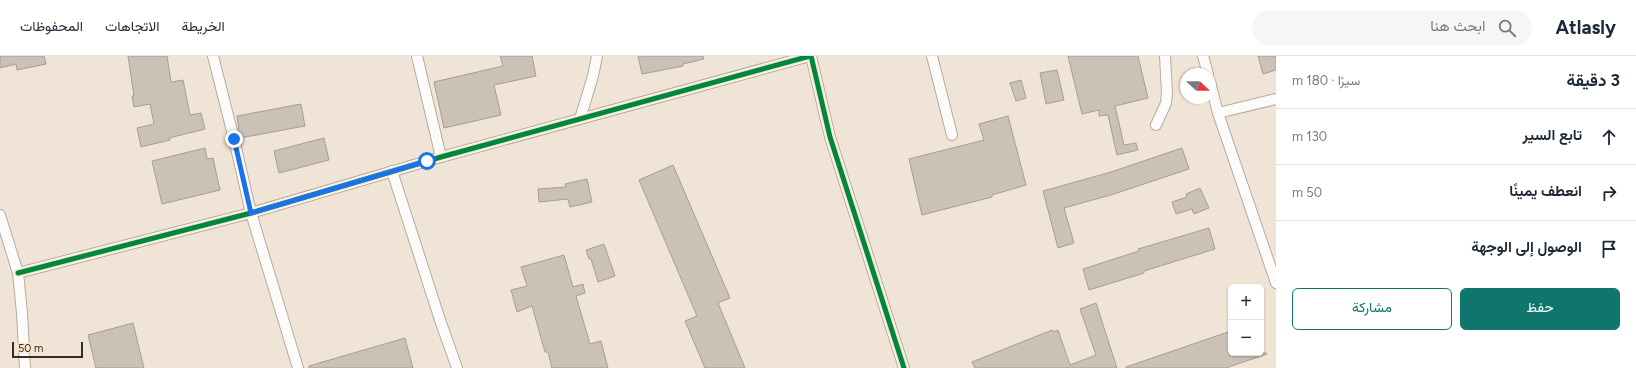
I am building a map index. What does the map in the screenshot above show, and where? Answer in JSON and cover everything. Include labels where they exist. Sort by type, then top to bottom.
[{"type":"street","points":[[214,56],[251,213],[298,368]]},
{"type":"street","points":[[417,56],[441,157]]},
{"type":"street","points":[[580,119],[594,76],[597,56]]},
{"type":"street","points":[[18,273],[251,213],[441,157],[810,56],[830,137],[904,368]]},
{"type":"street","points":[[932,56],[952,135]]},
{"type":"street","points":[[1156,125],[1166,103],[1167,93],[1165,56]]},
{"type":"street","points":[[1203,56],[1206,68]]},
{"type":"street","points":[[1218,113],[1276,99]]},
{"type":"street","points":[[1216,104],[1274,270],[1276,284]]},
{"type":"street","points":[[392,171],[457,368]]},
{"type":"street","points":[[0,215],[18,273],[25,368]]},
{"type":"building","points":[[0,56],[44,56],[46,64],[17,70],[16,64],[0,68]]},
{"type":"building","points":[[128,56],[167,56],[171,82],[183,80],[190,115],[201,113],[205,129],[141,147],[137,128],[154,124],[150,104],[134,107],[132,96],[134,96]]},
{"type":"building","points":[[500,56],[532,56],[536,76],[494,85],[501,115],[444,128],[434,82],[503,66]]},
{"type":"building","points":[[638,56],[703,56],[704,59],[683,64],[683,66],[642,74]]},
{"type":"building","points":[[1068,56],[1138,56],[1148,98],[1115,106],[1124,145],[1136,143],[1138,150],[1117,155],[1108,115],[1099,116],[1099,110],[1082,114]]},
{"type":"building","points":[[1258,56],[1276,56],[1276,70],[1263,74]]},
{"type":"building","points":[[1057,70],[1064,100],[1046,104],[1040,73]]},
{"type":"building","points":[[1021,80],[1026,98],[1016,101],[1010,83]]},
{"type":"building","points":[[301,104],[305,126],[240,138],[237,116]]},
{"type":"building","points":[[1008,116],[1026,185],[992,195],[992,197],[922,215],[909,159],[984,140],[979,124]]},
{"type":"building","points":[[324,138],[329,160],[279,173],[274,151]]},
{"type":"building","points":[[205,148],[207,159],[213,158],[220,190],[162,204],[152,161]]},
{"type":"building","points":[[1182,148],[1189,169],[1114,194],[1064,208],[1074,243],[1058,248],[1043,191],[1111,172]]},
{"type":"building","points":[[673,165],[730,298],[718,303],[745,368],[705,368],[685,321],[697,316],[639,180]]},
{"type":"building","points":[[587,179],[592,202],[570,207],[568,199],[539,202],[538,189],[566,187],[565,184]]},
{"type":"building","points":[[1200,188],[1209,208],[1194,214],[1192,209],[1176,214],[1172,202],[1187,197],[1186,194]]},
{"type":"building","points":[[1209,228],[1215,249],[1089,290],[1083,269],[1139,251],[1138,249]]},
{"type":"building","points":[[604,244],[615,276],[598,282],[591,259],[589,259],[586,250]]},
{"type":"building","points":[[564,255],[573,287],[583,284],[585,293],[576,296],[590,344],[601,341],[608,368],[552,368],[548,352],[545,352],[532,306],[517,312],[511,290],[527,286],[521,267]]},
{"type":"building","points":[[1096,303],[1117,368],[975,368],[972,362],[1052,330],[1053,332],[1058,330],[1070,365],[1096,355],[1080,309]]},
{"type":"building","points":[[133,323],[144,368],[96,368],[88,335]]},
{"type":"building","points":[[1228,332],[1228,356],[1261,356],[1226,368],[1126,367]]},
{"type":"building","points":[[405,338],[413,368],[309,368],[309,366]]},
{"type":"cycle path","points":[[18,273],[251,213],[441,157],[810,56]]},
{"type":"cycle path","points":[[811,56],[830,137],[904,368]]},
{"type":"route","points":[[234,139],[251,213],[427,161]]}]
